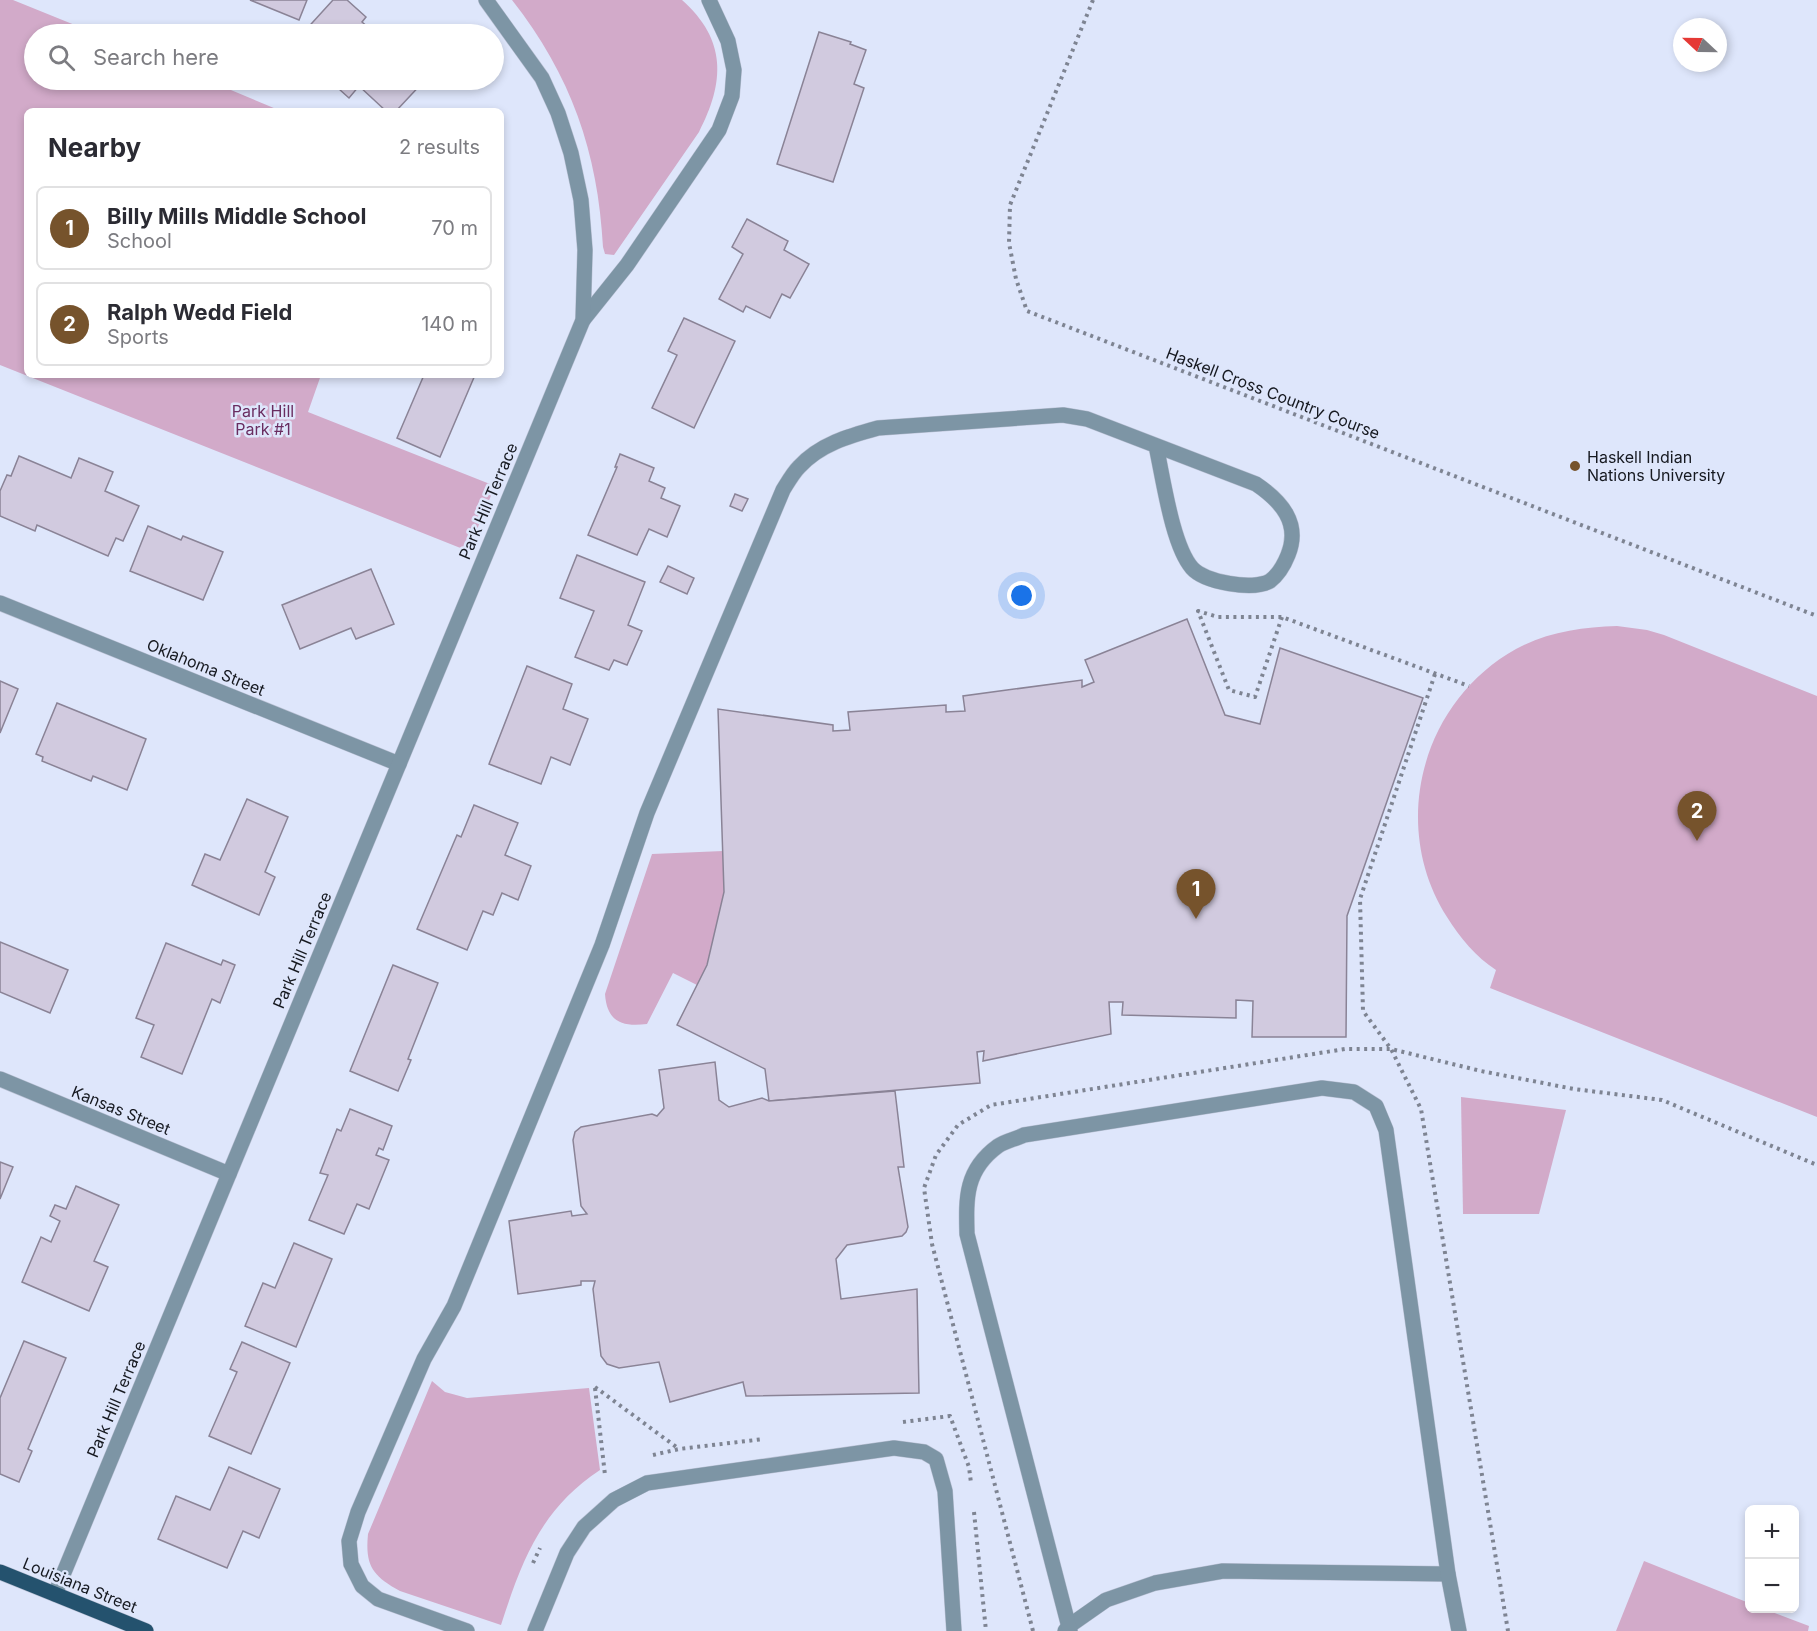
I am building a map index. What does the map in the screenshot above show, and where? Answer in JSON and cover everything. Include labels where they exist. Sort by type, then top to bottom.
[{"type":"main road","name":"Louisiana Street","points":[[0,1572],[146,1631]]},
{"type":"street","name":"Park Hill Terrace","points":[[486,0],[517,40],[542,78],[558,113],[571,153],[581,200],[585,249],[583,320]]},
{"type":"street","name":"Park Hill Terrace","points":[[55,1594],[583,320],[627,265],[719,130],[732,96],[734,70],[728,41],[709,0]]},
{"type":"street","points":[[467,1631],[378,1599],[362,1586],[351,1564],[350,1541],[358,1512],[424,1359],[454,1306],[602,945],[647,813],[783,490],[799,466],[824,446],[878,428],[1063,415],[1087,419],[1256,484],[1276,498],[1291,522],[1293,544],[1284,566],[1269,582],[1245,585],[1216,582],[1193,569],[1179,545],[1156,446]]},
{"type":"street","name":"Oklahoma Street","points":[[0,603],[399,764]]},
{"type":"street","name":"Kansas Street","points":[[0,1079],[229,1174]]},
{"type":"street","points":[[1448,1574],[1223,1571],[1155,1583],[1106,1600],[1068,1629],[967,1234],[966,1198],[977,1166],[999,1145],[1024,1135],[1322,1088],[1354,1092],[1376,1106],[1386,1130],[1448,1574],[1459,1631]]},
{"type":"street","points":[[535,1631],[567,1552],[584,1527],[614,1500],[646,1483],[894,1448],[924,1452],[936,1459],[945,1491],[954,1631]]},
{"type":"path","name":"Haskell Cross Country Course","points":[[1093,0],[1010,205],[1009,243],[1016,279],[1027,311],[1817,616]]},
{"type":"path","points":[[1282,617],[1255,698],[1229,690],[1198,611],[1218,617],[1282,617],[1469,686]]},
{"type":"path","points":[[1435,674],[1360,899],[1362,1011],[1391,1049],[1421,1109],[1508,1631]]},
{"type":"path","points":[[1033,1631],[932,1244],[924,1188],[936,1155],[958,1125],[991,1105],[1345,1049],[1391,1049],[1481,1071],[1574,1089],[1662,1100],[1817,1165]]},
{"type":"path","points":[[605,1475],[595,1387],[680,1449]]},
{"type":"green space","name":"Park Hill Park #1","points":[[0,0],[13,0],[72,24],[24,24],[24,90],[231,90],[274,108],[24,108],[24,375],[0,365]]},
{"type":"green space","points":[[512,0],[682,0],[697,15],[714,46],[717,79],[708,114],[699,132],[614,255],[605,254],[603,247],[595,179],[578,116],[550,57],[533,28]]},
{"type":"green space","name":"Park Hill Park #1","points":[[33,378],[320,378],[308,412],[495,486],[468,551]]},
{"type":"green space","points":[[1617,626],[1664,635],[1817,696],[1817,1117],[1490,988],[1496,970],[1475,953],[1457,932],[1429,882],[1420,844],[1418,806],[1424,769],[1437,733],[1457,700],[1483,672],[1528,643],[1565,632]]},
{"type":"green space","points":[[723,851],[724,892],[707,965],[697,985],[673,973],[647,1024],[630,1025],[617,1021],[609,1011],[605,994],[652,854]]},
{"type":"green space","points":[[1461,1097],[1566,1110],[1539,1214],[1463,1214]]},
{"type":"green space","points":[[432,1381],[445,1392],[467,1398],[589,1388],[600,1470],[580,1485],[548,1519],[526,1558],[501,1625],[400,1591],[377,1575],[369,1562],[368,1534]]},
{"type":"green space","points":[[1644,1561],[1745,1601],[1745,1613],[1775,1613],[1809,1626],[1808,1631],[1616,1631]]},
{"type":"building","points":[[250,0],[307,0],[299,20]]},
{"type":"building","points":[[333,0],[347,0],[366,17],[362,22],[364,24],[311,24]]},
{"type":"building","points":[[819,32],[851,42],[850,44],[866,50],[854,84],[864,88],[833,182],[777,164]]},
{"type":"building","points":[[340,90],[356,90],[349,98]]},
{"type":"building","points":[[363,90],[416,90],[399,108],[383,108]]},
{"type":"building","points":[[747,219],[788,241],[784,250],[809,264],[790,298],[782,294],[770,318],[746,306],[743,312],[719,299],[743,254],[732,247]]},
{"type":"building","points":[[684,318],[735,341],[694,428],[652,408],[677,355],[668,351]]},
{"type":"building","points":[[423,378],[474,378],[440,457],[397,438]]},
{"type":"building","points":[[620,454],[654,468],[649,481],[665,488],[661,498],[680,506],[667,537],[649,529],[637,555],[588,535],[617,467],[615,467]]},
{"type":"building","points":[[19,456],[71,478],[79,458],[113,472],[105,491],[139,506],[123,541],[116,538],[108,556],[37,525],[35,531],[0,516],[0,491],[7,475],[11,476]]},
{"type":"building","points":[[735,494],[748,499],[742,511],[730,506]]},
{"type":"building","points":[[148,526],[181,540],[183,536],[223,552],[203,600],[130,571]]},
{"type":"building","points":[[577,555],[645,582],[628,625],[642,631],[627,665],[614,660],[609,670],[575,657],[594,611],[560,598]]},
{"type":"building","points":[[668,566],[694,578],[687,594],[660,582]]},
{"type":"building","points":[[371,569],[394,624],[356,639],[351,628],[300,649],[282,605]]},
{"type":"building","points":[[1187,619],[1225,715],[1260,724],[1280,648],[1423,698],[1347,916],[1346,1037],[1252,1037],[1253,1001],[1236,1000],[1236,1018],[1122,1015],[1123,1002],[1109,1002],[1111,1034],[983,1061],[984,1051],[977,1052],[980,1083],[769,1101],[765,1069],[677,1025],[707,965],[724,892],[718,709],[833,725],[833,731],[850,730],[848,712],[946,705],[946,712],[965,711],[963,696],[1082,680],[1082,687],[1094,682],[1085,660]]},
{"type":"building","points":[[527,666],[572,684],[563,709],[588,719],[570,765],[551,757],[541,784],[489,764]]},
{"type":"building","points":[[0,681],[18,689],[0,733]]},
{"type":"building","points":[[57,703],[146,739],[127,790],[93,776],[91,781],[42,761],[43,757],[36,754]]},
{"type":"building","points":[[247,799],[288,817],[265,872],[275,877],[259,915],[192,885],[205,854],[220,860]]},
{"type":"building","points":[[474,805],[518,823],[505,855],[531,866],[518,900],[502,893],[493,915],[483,911],[467,950],[417,929],[457,835],[461,837]]},
{"type":"building","points":[[0,942],[68,970],[50,1013],[0,992]]},
{"type":"building","points":[[166,943],[221,965],[223,960],[235,965],[220,1003],[212,999],[182,1074],[141,1057],[154,1025],[136,1018]]},
{"type":"building","points":[[393,965],[438,983],[398,1091],[350,1071]]},
{"type":"building","points":[[715,1062],[719,1100],[729,1107],[762,1098],[769,1101],[895,1091],[904,1167],[898,1167],[908,1227],[902,1236],[847,1245],[836,1259],[841,1299],[917,1289],[919,1393],[746,1396],[743,1382],[670,1402],[659,1362],[619,1368],[607,1364],[601,1356],[593,1289],[595,1281],[581,1281],[581,1285],[518,1294],[509,1221],[571,1211],[572,1216],[587,1214],[581,1206],[573,1140],[575,1132],[581,1127],[652,1114],[657,1116],[664,1108],[659,1070]]},
{"type":"building","points":[[350,1109],[392,1126],[383,1150],[379,1148],[376,1155],[389,1160],[369,1209],[357,1204],[344,1234],[309,1220],[328,1175],[320,1173],[337,1129],[341,1131]]},
{"type":"building","points":[[0,1162],[13,1167],[0,1199]]},
{"type":"building","points":[[76,1186],[119,1205],[94,1261],[108,1267],[89,1311],[22,1282],[41,1237],[51,1242],[60,1221],[50,1216],[55,1205],[66,1209]]},
{"type":"building","points":[[294,1243],[332,1259],[296,1347],[245,1326],[263,1283],[275,1288]]},
{"type":"building","points":[[24,1341],[66,1358],[28,1449],[32,1451],[19,1482],[0,1474],[0,1398]]},
{"type":"building","points":[[242,1342],[290,1363],[251,1454],[209,1436],[237,1372],[230,1369]]},
{"type":"building","points":[[229,1467],[280,1489],[259,1538],[243,1531],[227,1568],[158,1539],[176,1496],[210,1510]]},
{"type":"place","name":"Haskell Indian Nations University","points":[[1575,466]]},
{"type":"place","name":"Ralph Wedd Field","points":[[1697,841]]},
{"type":"place","name":"Billy Mills Middle School","points":[[1196,919]]}]
